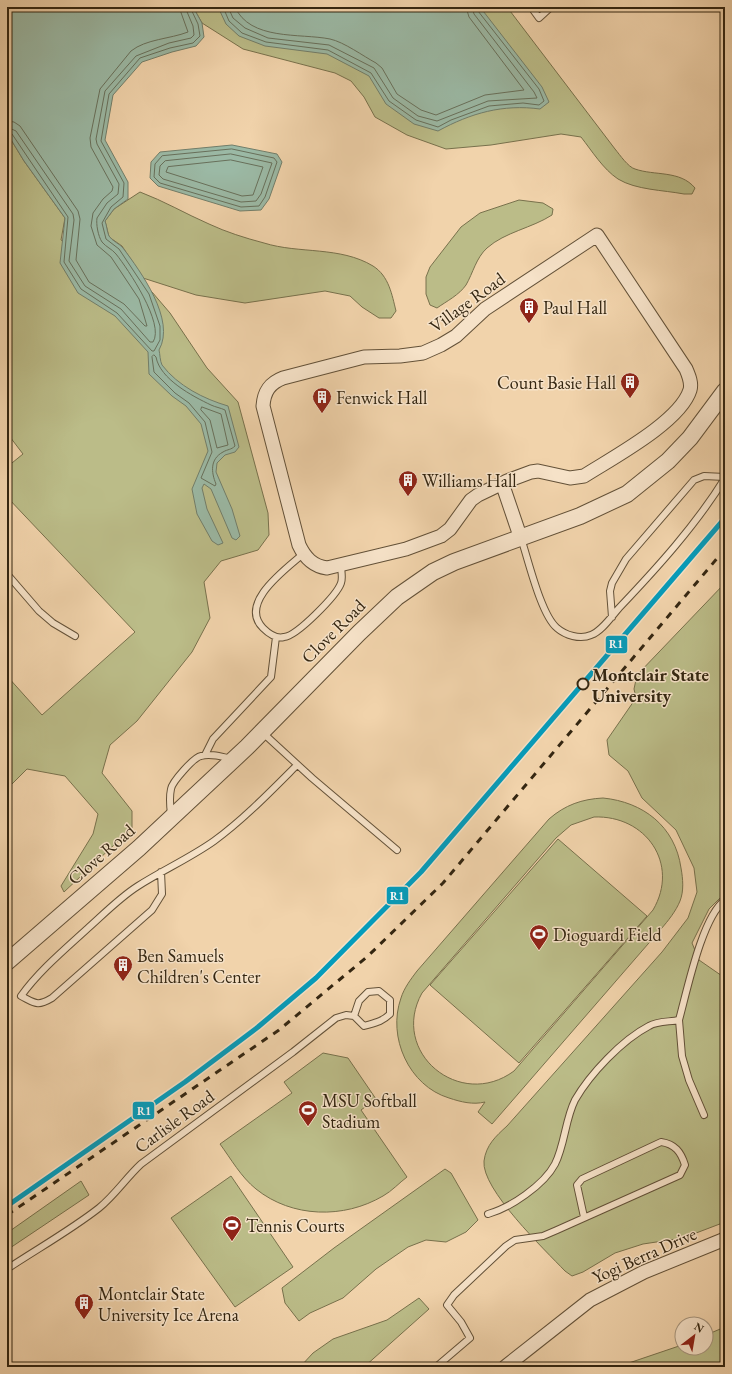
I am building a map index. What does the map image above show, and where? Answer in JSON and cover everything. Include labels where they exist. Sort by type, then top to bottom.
[{"type":"street","name":"Village Road","points":[[597,236],[686,369],[690,379],[690,389],[674,414],[661,426],[584,476],[570,478],[538,471],[531,472],[502,483],[471,500],[457,521],[442,536],[406,549],[341,565],[321,567],[311,563],[303,554],[299,546],[263,406],[263,397],[266,390],[278,380],[364,357],[400,356],[423,353],[442,345],[456,336],[485,309],[597,236]]},
{"type":"street","name":"Clove Road","points":[[7,962],[139,848],[262,732],[383,608],[410,586],[433,572],[454,562],[520,536],[580,516],[627,494],[677,452],[690,438],[725,392]]},
{"type":"street","points":[[502,483],[520,536]]},
{"type":"street","name":"Yogi Berra Drive","points":[[504,1367],[590,1300],[644,1272],[725,1239]]},
{"type":"lane","points":[[531,7],[539,18],[551,7]]},
{"type":"lane","points":[[520,536],[542,602],[556,627],[569,635],[581,638],[592,635],[612,616],[656,568],[710,502],[725,478],[704,476],[694,480],[626,559],[612,583],[610,591],[612,616]]},
{"type":"lane","points":[[303,554],[273,581],[256,604],[257,621],[268,633],[276,636],[288,636],[303,627],[338,590],[342,578],[341,565]]},
{"type":"lane","points":[[7,574],[39,611],[53,623],[75,636]]},
{"type":"lane","points":[[205,755],[213,739],[271,677],[276,636]]},
{"type":"lane","points":[[262,732],[297,765],[397,850]]},
{"type":"lane","points":[[172,817],[169,797],[171,787],[194,760],[199,756],[205,755],[234,759]]},
{"type":"lane","points":[[161,872],[162,894],[152,910],[52,998],[43,1003],[36,1004],[21,996],[41,970],[115,904],[137,887],[161,872],[214,841],[264,798],[297,765]]},
{"type":"lane","points":[[704,1115],[689,1080],[682,1056],[679,1020],[693,969],[714,910],[725,900]]},
{"type":"lane","points":[[379,991],[390,1000],[390,1014],[384,1019],[364,1026],[354,1016],[359,1001],[368,992],[379,991]]},
{"type":"lane","name":"Carlisle Road","points":[[7,1269],[98,1208],[115,1193],[126,1178],[141,1164],[287,1057],[336,1018],[346,1015],[354,1016]]},
{"type":"lane","points":[[488,1214],[502,1210],[527,1193],[545,1177],[555,1164],[575,1101],[601,1066],[624,1043],[650,1025],[679,1020]]},
{"type":"lane","points":[[436,1367],[470,1338],[461,1322],[447,1305],[454,1295],[498,1252],[515,1240],[544,1236],[584,1218],[680,1174],[685,1165],[682,1156],[675,1147],[662,1142],[582,1180],[577,1185],[584,1218]]},
{"type":"green space","points":[[193,7],[507,7],[615,149],[632,168],[682,178],[695,188],[692,194],[684,194],[641,188],[625,183],[607,170],[581,137],[561,134],[491,145],[446,149],[407,135],[375,117],[364,97],[351,81],[335,73],[243,49],[202,23]]},
{"type":"green space","points":[[7,133],[24,161],[65,218],[61,240],[152,292],[170,313],[207,368],[238,402],[268,513],[269,535],[258,550],[221,561],[204,582],[210,618],[192,652],[137,721],[110,745],[102,773],[132,811],[132,828],[64,892],[61,886],[93,834],[98,814],[65,776],[27,769],[7,789],[7,676],[42,715],[135,632],[7,497],[7,467],[23,454],[7,433]]},
{"type":"green space","points":[[140,192],[158,199],[215,227],[243,237],[277,246],[347,256],[373,266],[383,275],[386,280],[396,311],[391,318],[379,318],[362,307],[350,296],[325,291],[245,303],[196,295],[143,278],[122,246],[109,237],[105,221],[114,209]]},
{"type":"green space","points":[[519,200],[543,203],[553,209],[552,215],[502,238],[487,248],[480,256],[466,285],[460,292],[437,308],[430,305],[426,294],[426,277],[430,267],[461,227],[480,213]]},
{"type":"green space","points":[[725,583],[725,893],[709,909],[692,943],[699,960],[725,978],[725,1222],[683,1238],[643,1244],[615,1253],[583,1272],[572,1276],[565,1271],[530,1234],[503,1203],[486,1173],[484,1161],[485,1155],[495,1137],[507,1126],[662,952],[688,918],[697,892],[694,868],[676,830],[642,798],[628,771],[609,755],[607,740],[636,698],[634,689],[637,675]]},
{"type":"green space","points":[[603,798],[618,800],[631,805],[644,811],[664,828],[678,853],[683,881],[680,901],[672,916],[664,926],[492,1124],[478,1112],[485,1102],[467,1103],[435,1092],[423,1083],[413,1071],[399,1044],[397,1013],[402,994],[417,971],[549,819],[568,806],[581,801]],"holes":[[[594,817],[613,819],[629,824],[643,833],[653,846],[660,860],[662,876],[660,893],[653,910],[514,1071],[493,1082],[472,1084],[452,1079],[435,1069],[422,1054],[415,1036],[414,1015],[422,993],[556,838],[571,825]]]},
{"type":"green space","name":"Dioguardi Field","points":[[558,839],[647,916],[519,1063],[430,985]]},
{"type":"green space","name":"MSU Softball Stadium","points":[[323,1053],[348,1058],[376,1099],[361,1110],[407,1177],[386,1194],[368,1203],[352,1209],[335,1212],[302,1210],[286,1206],[270,1199],[256,1189],[241,1173],[220,1144],[292,1093],[284,1082]]},
{"type":"green space","points":[[445,1169],[451,1173],[478,1220],[466,1232],[446,1242],[426,1240],[408,1247],[376,1269],[343,1298],[310,1313],[299,1321],[285,1303],[282,1288],[334,1248]]},
{"type":"green space","name":"Tennis Courts","points":[[231,1176],[293,1267],[235,1307],[171,1218]]},
{"type":"green space","points":[[81,1181],[89,1195],[7,1250],[7,1233]]},
{"type":"green space","points":[[419,1298],[429,1309],[364,1367],[300,1367],[313,1353],[333,1339],[387,1320]]},
{"type":"green space","points":[[725,1327],[725,1364],[714,1367],[617,1367],[674,1348],[674,1356],[714,1356],[714,1332]]},
{"type":"water","points":[[7,7],[193,7],[202,23],[204,37],[196,46],[142,62],[113,95],[105,140],[128,182],[128,199],[114,209],[105,221],[109,236],[123,248],[139,270],[160,311],[163,325],[163,338],[159,350],[162,365],[168,373],[192,391],[210,400],[228,406],[239,447],[235,452],[225,455],[217,463],[216,472],[232,509],[240,536],[236,540],[232,538],[211,489],[204,484],[202,488],[207,509],[223,543],[218,545],[212,541],[197,514],[192,489],[208,451],[201,424],[186,406],[172,396],[149,374],[148,352],[115,316],[78,293],[60,263],[65,218],[24,161],[7,133]]},
{"type":"water","points":[[218,7],[480,7],[542,87],[549,102],[540,109],[513,108],[488,111],[463,119],[438,131],[414,124],[386,104],[369,76],[327,54],[265,46],[239,36],[226,24]]},
{"type":"water","points":[[232,145],[277,154],[282,162],[269,199],[261,210],[240,211],[158,186],[150,178],[151,162],[160,152]]},
{"type":"railway","points":[[7,1215],[279,1030],[368,956],[443,883],[725,549]]},
{"type":"transit line","name":"R1","points":[[7,1206],[185,1082],[258,1027],[316,978],[421,872],[725,518]]},
{"type":"place","name":"Paul Hall","points":[[529,324]]},
{"type":"place","name":"Count Basie Hall","points":[[630,399]]},
{"type":"place","name":"Fenwick Hall","points":[[322,414]]},
{"type":"place","name":"Williams Hall","points":[[408,497]]},
{"type":"place","name":"Montclair State University","points":[[583,684]]},
{"type":"place","name":"Dioguardi Field","points":[[539,951]]},
{"type":"place","name":"Ben Samuels Children's Center","points":[[123,982]]},
{"type":"place","name":"MSU Softball Stadium","points":[[308,1127]]},
{"type":"place","name":"Tennis Courts","points":[[232,1242]]},
{"type":"place","name":"Montclair State University Ice Arena","points":[[84,1320]]}]
